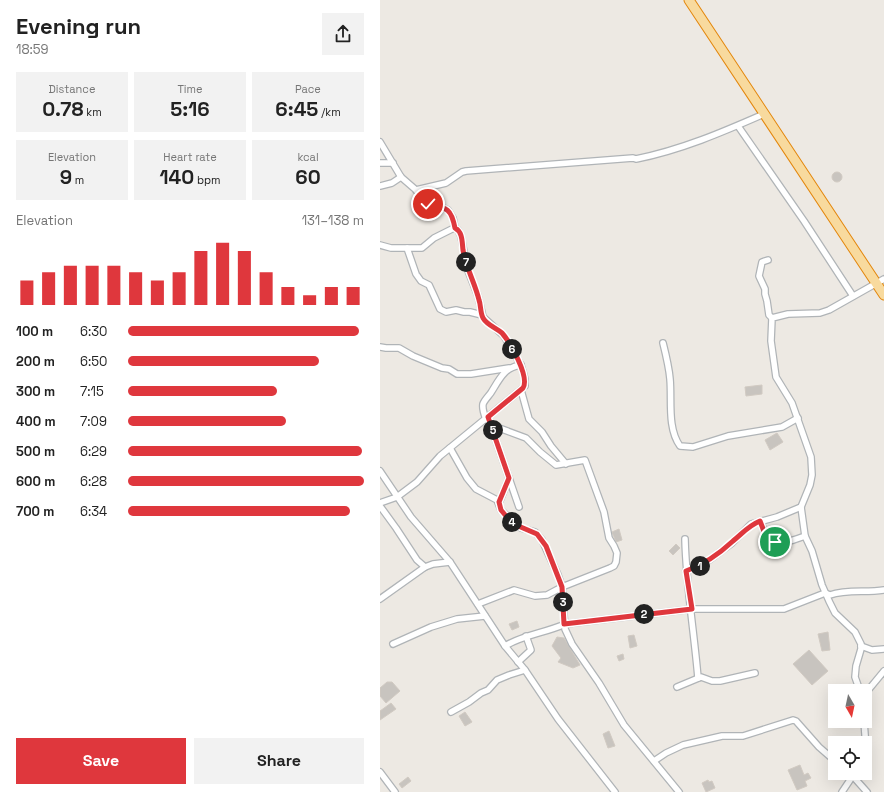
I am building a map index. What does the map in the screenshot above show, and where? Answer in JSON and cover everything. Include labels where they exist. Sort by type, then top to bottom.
[{"type":"highway","points":[[689,0],[764,114],[880,281],[884,295]]},
{"type":"street","points":[[416,190],[446,183],[462,172],[466,171],[613,159],[636,159],[659,155],[738,126],[764,114]]},
{"type":"street","points":[[738,126],[804,221],[853,296]]},
{"type":"street","points":[[380,142],[402,177],[428,204],[448,210],[453,218],[455,228],[461,236],[465,260],[478,296],[482,315],[485,321],[499,330],[504,336],[521,365],[525,379],[525,386],[521,390],[440,456],[416,482],[397,497],[380,505],[417,560],[425,567]]},
{"type":"street","points":[[380,163],[393,163]]},
{"type":"street","points":[[380,186],[392,183],[402,177]]},
{"type":"street","points":[[380,245],[391,248],[422,248],[434,238],[455,228]]},
{"type":"street","points":[[407,248],[416,274],[421,281],[429,285],[440,309],[446,312],[456,310],[482,315]]},
{"type":"street","points":[[768,260],[762,262],[758,276],[765,289],[768,315],[772,318],[771,340],[776,377],[792,403],[810,452],[812,475],[810,485],[801,507],[805,536],[814,557],[825,593],[835,613],[855,632],[861,646],[856,666],[855,677],[858,684]]},
{"type":"street","points":[[772,318],[788,314],[820,313],[833,308],[880,281]]},
{"type":"street","points":[[663,342],[670,379],[672,418],[676,441],[680,446],[693,447],[728,436],[782,427],[798,418]]},
{"type":"street","points":[[380,347],[399,348],[413,356],[442,368],[449,369],[457,374],[474,374],[521,365]]},
{"type":"street","points":[[508,368],[496,383],[484,403],[483,409],[491,425],[519,507]]},
{"type":"street","points":[[521,390],[529,419],[542,432],[566,464]]},
{"type":"street","points":[[478,604],[514,590],[536,596],[549,594],[562,587],[610,568],[615,564],[617,555],[609,538],[604,512],[586,461],[556,465],[526,438],[491,425]]},
{"type":"street","points":[[450,448],[467,478],[476,489],[496,499],[499,502],[501,510],[514,524],[535,532],[542,540],[562,587],[564,624],[572,644],[599,683],[621,720],[679,792]]},
{"type":"street","points":[[380,471],[411,517],[450,562],[505,646],[570,735],[615,792]]},
{"type":"street","points":[[499,502],[509,478]]},
{"type":"street","points":[[686,571],[705,563],[732,543],[751,524],[777,517],[801,507]]},
{"type":"street","points":[[760,521],[765,534],[775,542],[786,543],[805,536]]},
{"type":"street","points":[[686,539],[686,571],[692,609],[698,678]]},
{"type":"street","points":[[380,599],[425,567],[433,564],[450,562]]},
{"type":"street","points":[[505,646],[526,636],[554,629],[564,624],[692,609],[784,608],[825,593],[830,595],[854,591],[884,590]]},
{"type":"street","points":[[393,644],[431,627],[457,619],[485,616]]},
{"type":"street","points":[[518,662],[530,650],[526,636]]},
{"type":"street","points":[[861,646],[872,650],[884,649]]},
{"type":"street","points":[[451,712],[488,690],[497,680],[524,670]]},
{"type":"street","points":[[872,685],[884,670]]},
{"type":"street","points":[[677,687],[698,678],[720,681],[755,673]]},
{"type":"street","points":[[654,761],[666,753],[683,745],[717,737],[743,736],[793,720],[796,721],[828,755]]},
{"type":"street","points":[[380,772],[395,792]]},
{"type":"street","points":[[842,792],[849,780]]},
{"type":"street","points":[[857,780],[867,792]]},
{"type":"building","points":[[835,172],[839,172],[841,173],[841,181],[835,182],[832,179],[832,175]]},
{"type":"building","points":[[762,385],[762,394],[746,396],[745,387]]},
{"type":"building","points":[[777,433],[783,442],[770,450],[765,440]]},
{"type":"building","points":[[619,529],[622,540],[616,542],[612,532]]},
{"type":"building","points":[[676,544],[680,548],[673,555],[669,551]]},
{"type":"building","points":[[517,621],[519,627],[512,630],[509,624]]},
{"type":"building","points":[[828,632],[830,650],[822,651],[818,634]]},
{"type":"building","points":[[634,635],[637,646],[630,648],[628,636]]},
{"type":"building","points":[[557,637],[564,638],[580,665],[573,668],[558,662],[561,658],[552,646]]},
{"type":"building","points":[[809,650],[828,671],[812,685],[793,664]]},
{"type":"building","points":[[623,654],[624,659],[619,661],[617,656]]},
{"type":"building","points":[[387,682],[392,682],[400,691],[386,703],[380,696],[380,688]]},
{"type":"building","points":[[391,703],[396,709],[380,720],[380,711]]},
{"type":"building","points":[[465,712],[472,722],[465,726],[459,716]]},
{"type":"building","points":[[609,731],[615,746],[608,748],[603,734]]},
{"type":"building","points":[[800,765],[804,775],[808,773],[811,778],[805,781],[807,786],[797,790],[788,770]]},
{"type":"building","points":[[408,777],[411,781],[402,788],[399,784]]},
{"type":"building","points":[[708,780],[709,782],[712,781],[715,788],[706,792],[702,783]]},
{"type":"route","points":[[428,204],[446,208],[451,213],[455,228],[461,236],[467,268],[480,301],[483,318],[499,330],[504,336],[521,365],[525,379],[525,386],[513,398],[488,417],[509,478],[499,502],[501,510],[514,524],[521,528],[535,532],[546,546],[562,587],[564,624],[692,609],[689,598],[686,571],[697,568],[705,563],[732,543],[751,524],[760,521],[765,534],[775,542]]}]
